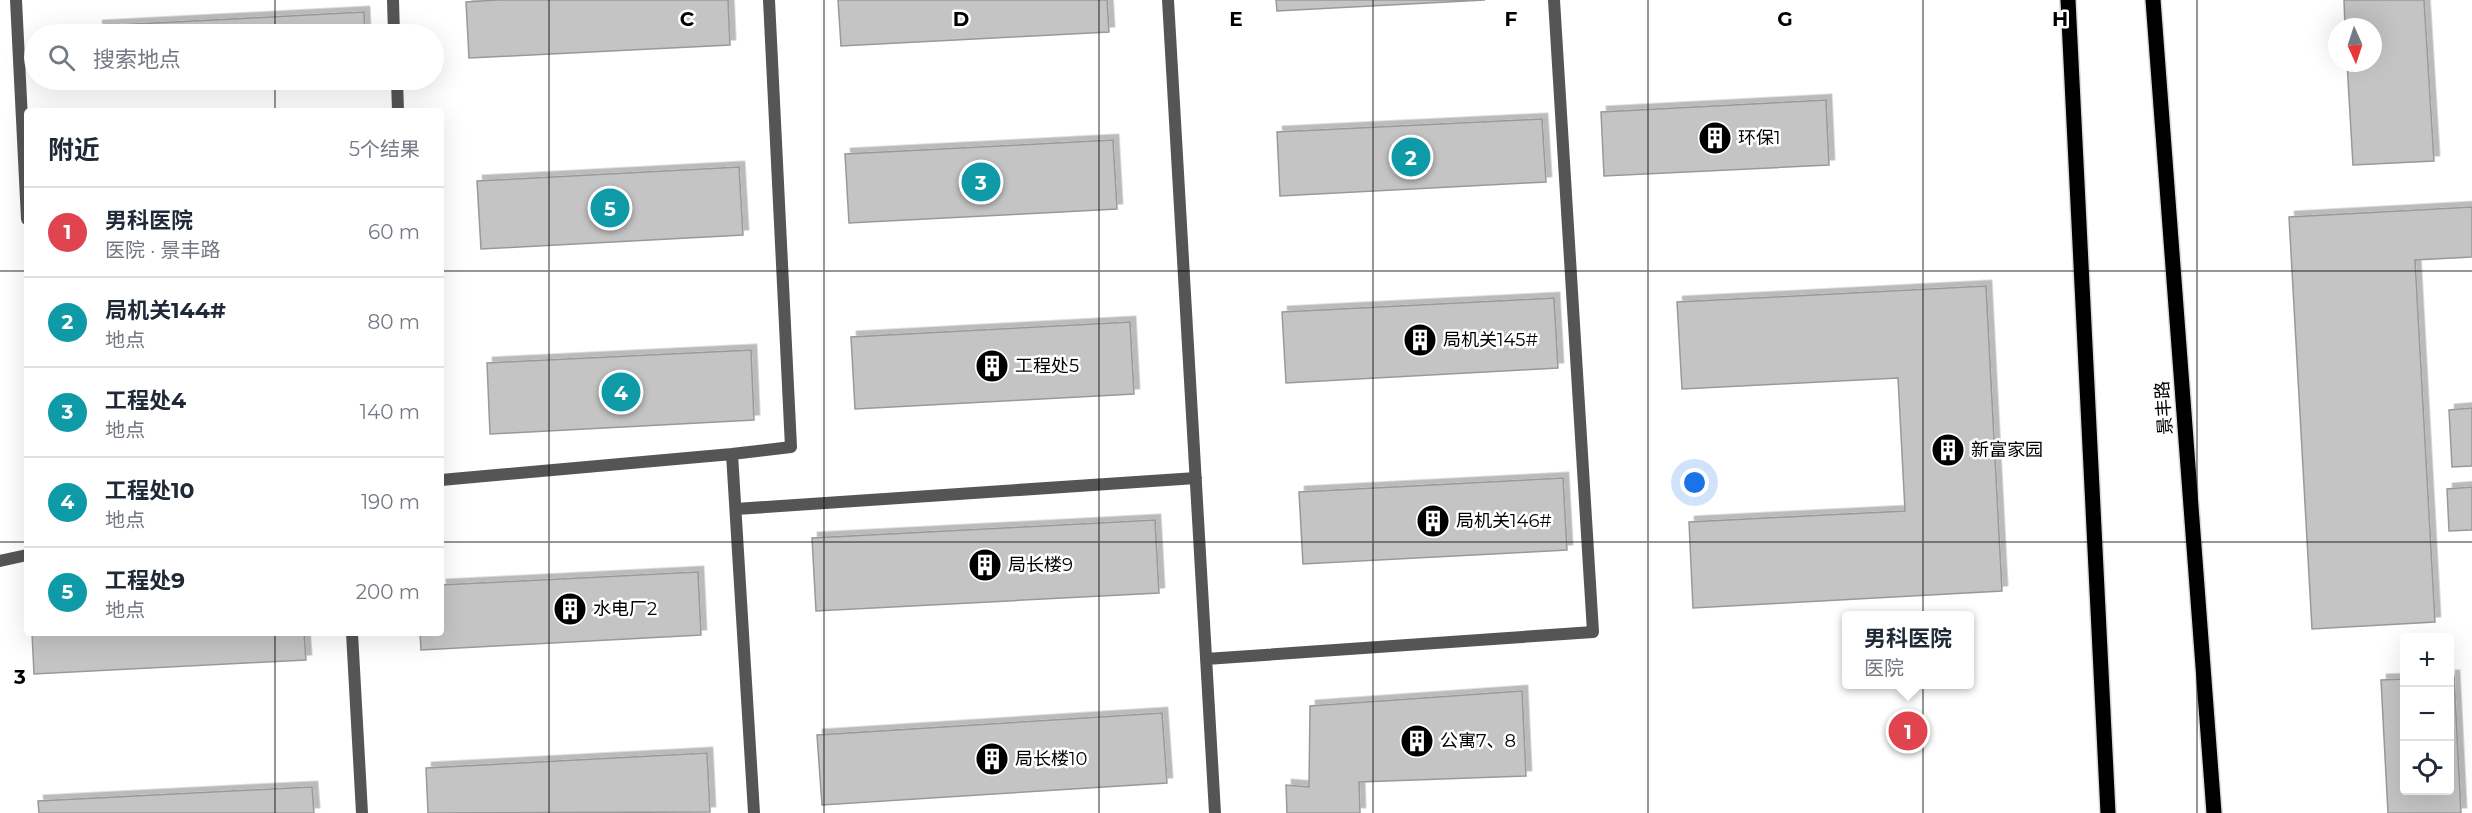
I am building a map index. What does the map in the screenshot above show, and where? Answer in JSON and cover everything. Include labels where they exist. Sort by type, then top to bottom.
[{"type":"main road","points":[[2068,0],[2108,813]]},
{"type":"main road","name":"景丰路","points":[[2153,0],[2214,813]]},
{"type":"street","points":[[15,0],[24,164]]},
{"type":"street","points":[[393,0],[394,24]]},
{"type":"street","points":[[444,480],[791,447],[769,0]]},
{"type":"street","points":[[1168,0],[1215,813]]},
{"type":"street","points":[[1206,659],[1593,632],[1554,0]]},
{"type":"street","points":[[397,90],[398,108]]},
{"type":"street","points":[[732,454],[754,813]]},
{"type":"street","points":[[736,509],[1196,478]]},
{"type":"street","points":[[0,561],[24,556]]},
{"type":"street","points":[[352,636],[362,813]]},
{"type":"building","points":[[728,0],[730,45],[469,58],[466,2]]},
{"type":"building","points":[[838,0],[1107,0],[1109,32],[841,46]]},
{"type":"building","points":[[1276,0],[1485,0],[1277,11]]},
{"type":"building","points":[[2344,0],[2424,0],[2434,161],[2353,165],[2348,72],[2382,72],[2382,18],[2345,18]]},
{"type":"building","points":[[364,12],[365,24],[135,24]]},
{"type":"building","name":"环保1","points":[[1826,100],[1829,165],[1604,176],[1601,112]]},
{"type":"building","points":[[1542,119],[1546,182],[1280,196],[1277,132]]},
{"type":"building","points":[[1113,140],[1117,209],[849,223],[845,154]]},
{"type":"building","points":[[739,167],[743,235],[481,249],[477,181]]},
{"type":"building","points":[[2472,207],[2472,257],[2415,260],[2435,622],[2312,629],[2289,217]]},
{"type":"building","name":"新富家园","points":[[1986,286],[2002,591],[1693,608],[1689,522],[1905,511],[1898,378],[1682,389],[1677,302]]},
{"type":"building","name":"局机关145#","points":[[1554,298],[1558,368],[1286,383],[1282,312]]},
{"type":"building","name":"工程处5","points":[[1130,322],[1134,394],[855,409],[851,337]]},
{"type":"building","points":[[751,350],[754,420],[490,434],[487,363]]},
{"type":"building","points":[[2472,408],[2472,466],[2452,467],[2449,410]]},
{"type":"building","name":"局机关146#","points":[[1563,478],[1567,550],[1303,564],[1299,492]]},
{"type":"building","points":[[2472,487],[2472,530],[2449,531],[2447,489]]},
{"type":"building","name":"局长楼9","points":[[1155,520],[1159,593],[816,611],[812,538]]},
{"type":"building","name":"水电厂2","points":[[698,572],[701,635],[421,650],[420,636],[444,636],[444,585]]},
{"type":"building","points":[[32,636],[304,636],[306,660],[34,674]]},
{"type":"building","points":[[2454,676],[2461,813],[2388,813],[2381,680],[2400,679],[2400,795],[2454,795]]},
{"type":"building","name":"公寓7、8","points":[[1522,691],[1526,776],[1359,782],[1360,813],[1287,813],[1286,785],[1309,787],[1310,706]]},
{"type":"building","name":"局长楼10","points":[[1162,713],[1167,783],[822,805],[817,735]]},
{"type":"building","points":[[707,753],[710,812],[428,813],[426,768]]},
{"type":"building","points":[[312,787],[314,813],[39,813],[38,801]]},
{"type":"place","name":"环保1","points":[[1715,138]]},
{"type":"place","name":"局机关144#","points":[[1411,157]]},
{"type":"place","name":"工程处4","points":[[981,182]]},
{"type":"place","name":"工程处9","points":[[610,208]]},
{"type":"place","name":"局机关145#","points":[[1420,340]]},
{"type":"place","name":"工程处5","points":[[992,366]]},
{"type":"place","name":"工程处10","points":[[621,392]]},
{"type":"place","name":"新富家园","points":[[1948,450]]},
{"type":"place","name":"局机关146#","points":[[1433,521]]},
{"type":"place","name":"局长楼9","points":[[985,565]]},
{"type":"place","name":"水电厂2","points":[[570,609]]},
{"type":"place","name":"男科医院","points":[[1908,731]]},
{"type":"place","name":"公寓7、8","points":[[1417,741]]},
{"type":"place","name":"局长楼10","points":[[992,759]]}]
